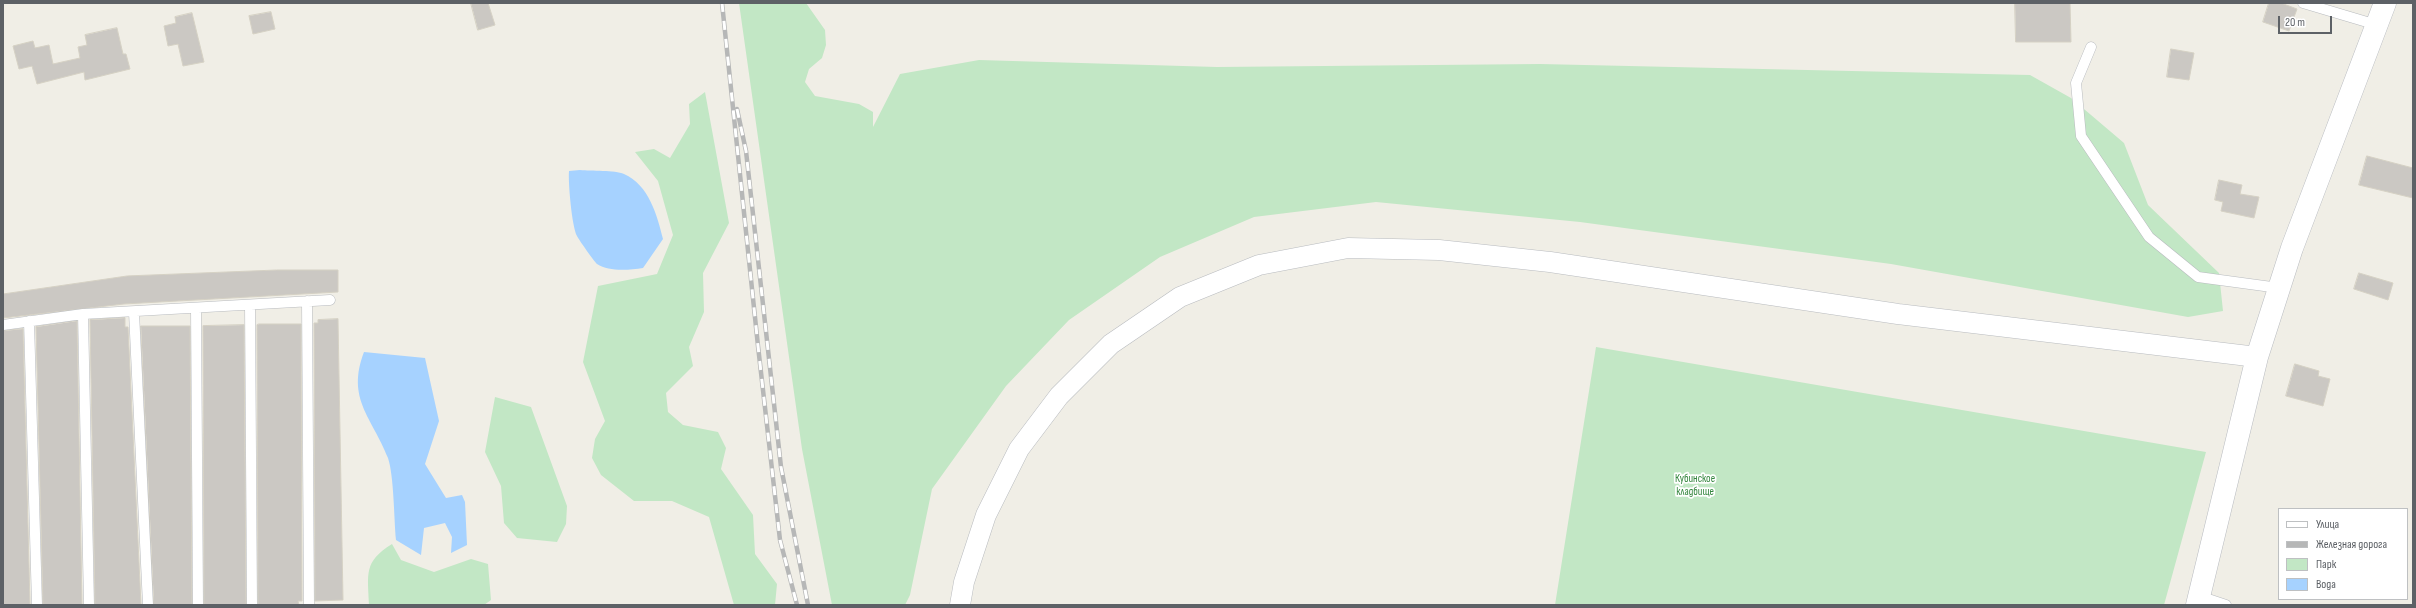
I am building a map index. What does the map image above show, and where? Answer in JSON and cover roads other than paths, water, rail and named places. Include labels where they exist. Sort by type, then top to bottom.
[{"type":"main road","points":[[2198,600],[2257,357],[2292,248],[2385,3]]},
{"type":"street","points":[[960,605],[964,582],[986,515],[1019,449],[1058,396],[1111,344],[1180,297],[1259,265],[1348,248],[1439,250],[1550,262],[1898,314],[2257,357]]},
{"type":"lane","points":[[2303,3],[2377,24]]},
{"type":"lane","points":[[2091,47],[2076,83],[2081,136],[2149,237],[2198,277],[2279,288]]},
{"type":"lane","points":[[3,325],[83,314],[330,300]]},
{"type":"lane","points":[[307,301],[309,605]]},
{"type":"lane","points":[[250,305],[252,605]]},
{"type":"lane","points":[[196,308],[198,605]]},
{"type":"lane","points":[[134,312],[148,605]]},
{"type":"lane","points":[[83,314],[89,605]]},
{"type":"lane","points":[[30,321],[37,605]]},
{"type":"lane","points":[[2198,600],[2226,605]]},
{"type":"water","points":[[569,171],[609,171],[624,174],[640,185],[646,193],[655,211],[663,239],[643,268],[619,270],[602,267],[595,262],[578,238],[575,231],[572,214]]},
{"type":"water","points":[[364,352],[425,358],[439,421],[425,464],[446,498],[462,495],[465,502],[467,545],[451,553],[452,537],[445,523],[424,528],[421,555],[396,540],[393,486],[388,458],[363,407],[359,395],[359,368]]},
{"type":"railway","points":[[722,3],[780,540],[797,605]]},
{"type":"railway","points":[[737,109],[746,151],[781,467],[808,605]]},
{"type":"park label","name":"Кубинское кладбище","points":[[1695,485]]}]
